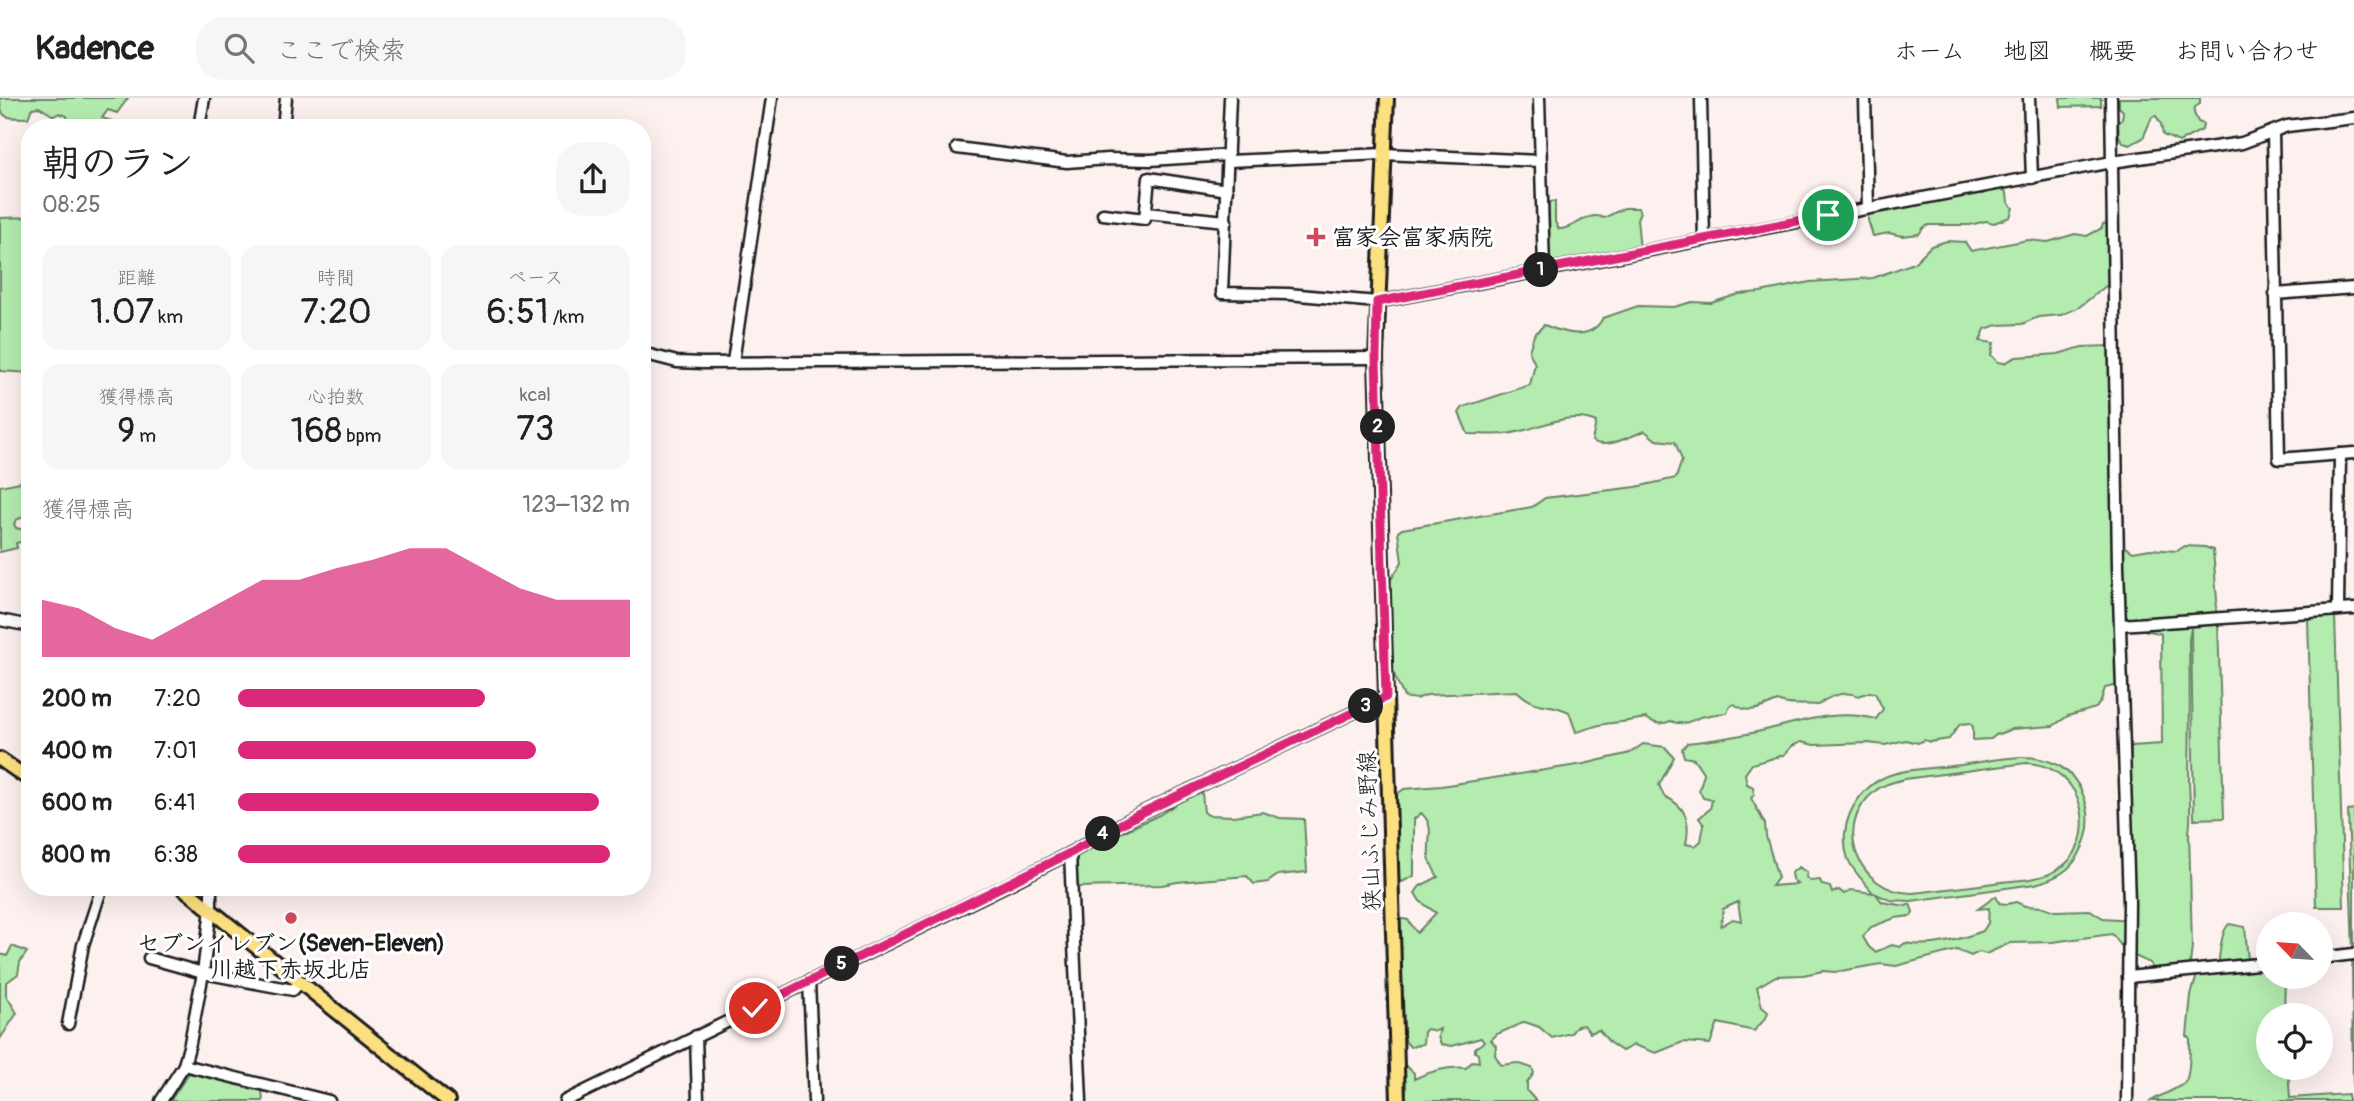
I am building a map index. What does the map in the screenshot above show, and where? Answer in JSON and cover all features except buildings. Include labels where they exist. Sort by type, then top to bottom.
[{"type":"main road","name":"狭山ふじみ野線","points":[[1387,98],[1376,358],[1398,1101]]},
{"type":"main road","points":[[0,759],[21,774]]},
{"type":"main road","points":[[194,896],[448,1101]]},
{"type":"street","points":[[200,119],[204,98]]},
{"type":"street","points":[[284,119],[286,98]]},
{"type":"street","points":[[733,362],[772,98]]},
{"type":"street","points":[[1230,98],[1222,293],[1288,294],[1377,302],[2112,162],[2242,143],[2287,126],[2354,118]]},
{"type":"street","points":[[1539,98],[1544,269]]},
{"type":"street","points":[[1701,98],[1704,240]]},
{"type":"street","points":[[1865,98],[1868,208]]},
{"type":"street","points":[[2029,98],[2032,178]]},
{"type":"street","points":[[2111,98],[2120,625],[2129,902],[2127,1101]]},
{"type":"street","points":[[2273,132],[2279,459],[2354,453]]},
{"type":"street","points":[[957,148],[1067,162],[1384,154],[1541,162]]},
{"type":"street","points":[[1103,214],[1145,219],[1150,160]]},
{"type":"street","points":[[1149,178],[1227,190]]},
{"type":"street","points":[[1146,213],[1226,222]]},
{"type":"street","points":[[2275,294],[2354,288]]},
{"type":"street","points":[[651,356],[677,362],[1376,358]]},
{"type":"street","points":[[2338,610],[2340,454]]},
{"type":"street","points":[[2120,625],[2354,609]]},
{"type":"street","points":[[0,620],[21,624]]},
{"type":"street","points":[[565,1101],[1070,853],[1139,814],[1386,697]]},
{"type":"street","points":[[1070,853],[1081,1101]]},
{"type":"street","points":[[68,1024],[83,945],[99,896]]},
{"type":"street","points":[[161,1101],[184,1065],[203,973],[211,896]]},
{"type":"street","points":[[2333,956],[2354,954]]},
{"type":"street","points":[[149,958],[203,973],[293,990],[300,982]]},
{"type":"street","points":[[2128,977],[2256,964]]},
{"type":"street","points":[[809,981],[814,1101]]},
{"type":"street","points":[[696,1036],[698,1101]]},
{"type":"street","points":[[184,1065],[329,1101]]},
{"type":"green space","points":[[0,98],[128,98],[117,113],[108,110],[102,118],[105,119],[67,119],[67,116],[59,113],[54,116],[39,107],[32,108],[28,118],[11,118],[4,115]]},
{"type":"green space","points":[[2060,98],[2101,98],[2101,106],[2061,107]]},
{"type":"green space","points":[[2119,98],[2200,98],[2200,104],[2195,107],[2194,113],[2198,122],[2203,124],[2202,130],[2179,142],[2163,135],[2156,116],[2152,117],[2143,138],[2130,145],[2123,143],[2119,136],[2118,122],[2122,119],[2123,111],[2119,107]]},
{"type":"green space","points":[[1999,186],[2007,193],[2008,202],[2013,208],[2010,217],[1994,223],[1986,221],[1970,225],[1929,225],[1919,234],[1902,236],[1889,233],[1873,236],[1868,212],[1889,210],[1911,202],[1917,205],[1958,194],[1983,194],[1986,189]]},
{"type":"green space","points":[[1555,201],[1555,222],[1559,229],[1592,216],[1604,218],[1624,208],[1638,208],[1640,249],[1553,269],[1546,255],[1545,236],[1549,232],[1546,203]]},
{"type":"green space","points":[[21,217],[21,372],[0,371],[0,218]]},
{"type":"green space","points":[[2110,223],[2111,282],[2078,308],[2061,315],[2038,317],[2022,324],[1997,325],[1985,329],[1980,341],[1994,343],[1991,355],[1998,362],[2004,363],[2016,357],[2058,354],[2082,347],[2110,346],[2113,515],[2123,539],[2122,545],[2133,552],[2150,549],[2177,551],[2185,546],[2213,550],[2224,818],[2194,819],[2191,628],[2190,965],[2172,971],[2153,969],[2150,963],[2126,952],[2112,934],[2052,942],[2010,943],[1986,954],[1979,952],[1971,956],[1957,950],[1896,966],[1881,964],[1835,972],[1776,976],[1757,987],[1762,1007],[1768,1012],[1754,1031],[1718,1023],[1710,1044],[1683,1042],[1656,1053],[1634,1045],[1622,1051],[1610,1043],[1599,1030],[1590,1033],[1584,1025],[1577,1026],[1571,1033],[1552,1038],[1539,1027],[1525,1022],[1497,1034],[1491,1040],[1496,1046],[1495,1055],[1501,1065],[1517,1063],[1532,1068],[1534,1073],[1527,1083],[1527,1091],[1536,1101],[1400,1101],[1406,1090],[1401,1083],[1400,1061],[1414,1073],[1414,1079],[1439,1070],[1466,1068],[1473,1061],[1479,1062],[1475,1048],[1484,1042],[1481,1038],[1452,1046],[1441,1044],[1438,1037],[1440,1029],[1427,1029],[1424,1032],[1423,1044],[1410,1047],[1401,1036],[1398,918],[1408,920],[1417,933],[1436,913],[1420,901],[1415,893],[1420,886],[1438,877],[1429,856],[1428,823],[1421,813],[1414,819],[1414,876],[1402,882],[1397,879],[1393,825],[1397,794],[1404,789],[1441,786],[1584,764],[1630,753],[1643,744],[1665,747],[1674,757],[1659,785],[1664,796],[1677,804],[1685,815],[1688,828],[1686,844],[1695,846],[1701,841],[1704,825],[1699,818],[1710,809],[1712,800],[1703,798],[1699,790],[1704,774],[1694,759],[1684,757],[1682,749],[1687,743],[1740,735],[1827,716],[1876,719],[1883,709],[1875,693],[1869,692],[1859,696],[1843,694],[1818,705],[1778,701],[1751,710],[1734,704],[1729,707],[1727,713],[1703,716],[1685,723],[1658,723],[1646,718],[1576,732],[1569,712],[1537,704],[1517,691],[1427,695],[1416,699],[1404,697],[1391,668],[1389,622],[1390,581],[1402,562],[1398,532],[1402,529],[1532,507],[1545,498],[1636,487],[1676,478],[1682,460],[1675,442],[1656,440],[1645,431],[1611,443],[1592,441],[1596,422],[1585,419],[1563,419],[1506,434],[1468,434],[1459,413],[1463,407],[1530,385],[1535,364],[1529,351],[1534,335],[1544,325],[1568,333],[1584,333],[1598,326],[1603,318],[1638,306],[1674,307],[1692,302],[1711,303],[1739,294],[1810,282],[1873,278],[1914,263],[1931,246],[1947,241],[1965,242],[1971,251],[2028,240],[2048,242],[2075,234],[2087,236],[2102,228],[2103,224]],"holes":[[[2114,612],[2122,612],[2141,629],[2161,634],[2162,744],[2131,746],[2129,803],[2133,862],[2132,920],[2103,918],[2090,910],[2055,911],[2016,902],[1999,903],[1996,896],[1978,909],[1989,908],[1988,923],[1983,931],[1935,944],[1905,943],[1900,947],[1892,945],[1875,952],[1869,947],[1863,937],[1871,927],[1895,918],[1911,916],[1913,912],[1910,904],[1906,906],[1882,902],[1876,894],[1890,900],[1911,901],[2035,884],[2068,869],[2083,847],[2088,827],[2087,806],[2079,786],[2065,770],[2056,764],[2033,758],[2009,758],[1909,770],[1881,779],[1870,787],[1853,807],[1845,833],[1845,846],[1850,864],[1873,893],[1851,890],[1844,894],[1839,890],[1832,893],[1830,887],[1822,885],[1820,880],[1811,881],[1806,877],[1807,873],[1799,867],[1791,873],[1797,884],[1772,886],[1778,878],[1765,824],[1751,798],[1754,795],[1753,787],[1747,784],[1745,774],[1752,764],[1784,755],[1792,746],[1801,742],[1814,745],[1885,745],[1906,740],[1930,742],[1949,739],[1960,724],[1970,723],[1973,727],[1973,740],[1991,739],[2012,729],[2053,726],[2068,716],[2096,708],[2105,688],[2119,685],[2117,625]],[[2026,763],[2047,767],[2063,777],[2074,792],[2081,809],[2083,827],[2079,844],[2070,860],[2055,871],[2036,878],[1912,893],[1893,890],[1878,882],[1865,870],[1853,839],[1855,822],[1862,805],[1875,791],[1905,779]],[[1738,902],[1741,921],[1733,919],[1721,926],[1723,909]]]},
{"type":"green space","points":[[21,482],[21,518],[14,524],[21,529],[21,542],[16,543],[17,548],[0,552],[0,486]]},
{"type":"green space","points":[[2335,616],[2344,907],[2316,907],[2308,618]]},
{"type":"green space","points":[[1202,793],[1204,812],[1208,815],[1233,816],[1263,812],[1280,818],[1304,819],[1307,872],[1278,875],[1268,882],[1254,884],[1247,876],[1162,885],[1078,887],[1073,855],[1159,815],[1192,794]]},
{"type":"green space","points":[[2354,810],[2354,951],[2353,951],[2348,811]]},
{"type":"green space","points":[[2229,924],[2245,927],[2248,960],[2256,961],[2256,989],[2285,989],[2284,1003],[2256,1003],[2256,1080],[2289,1080],[2290,1098],[2348,1094],[2348,1101],[2151,1101],[2178,1087],[2187,1079],[2191,995],[2197,975],[2219,972],[2222,939]]},
{"type":"green space","points":[[12,946],[27,952],[20,962],[18,974],[6,983],[6,995],[17,1013],[0,1039],[0,954],[7,956]]},
{"type":"green space","points":[[2354,960],[2354,1101],[2353,1101]]},
{"type":"green space","points":[[189,1073],[262,1090],[263,1101],[170,1101]]},
{"type":"place","name":"富家会富家病院","points":[[1316,237]]},
{"type":"place","name":"セブンイレブン(Seven-Eleven) 川越下赤坂北店","points":[[291,918]]},
{"type":"route","points":[[755,1008],[1070,853],[1139,814],[1386,697],[1376,358],[1377,302],[1828,215]]}]
